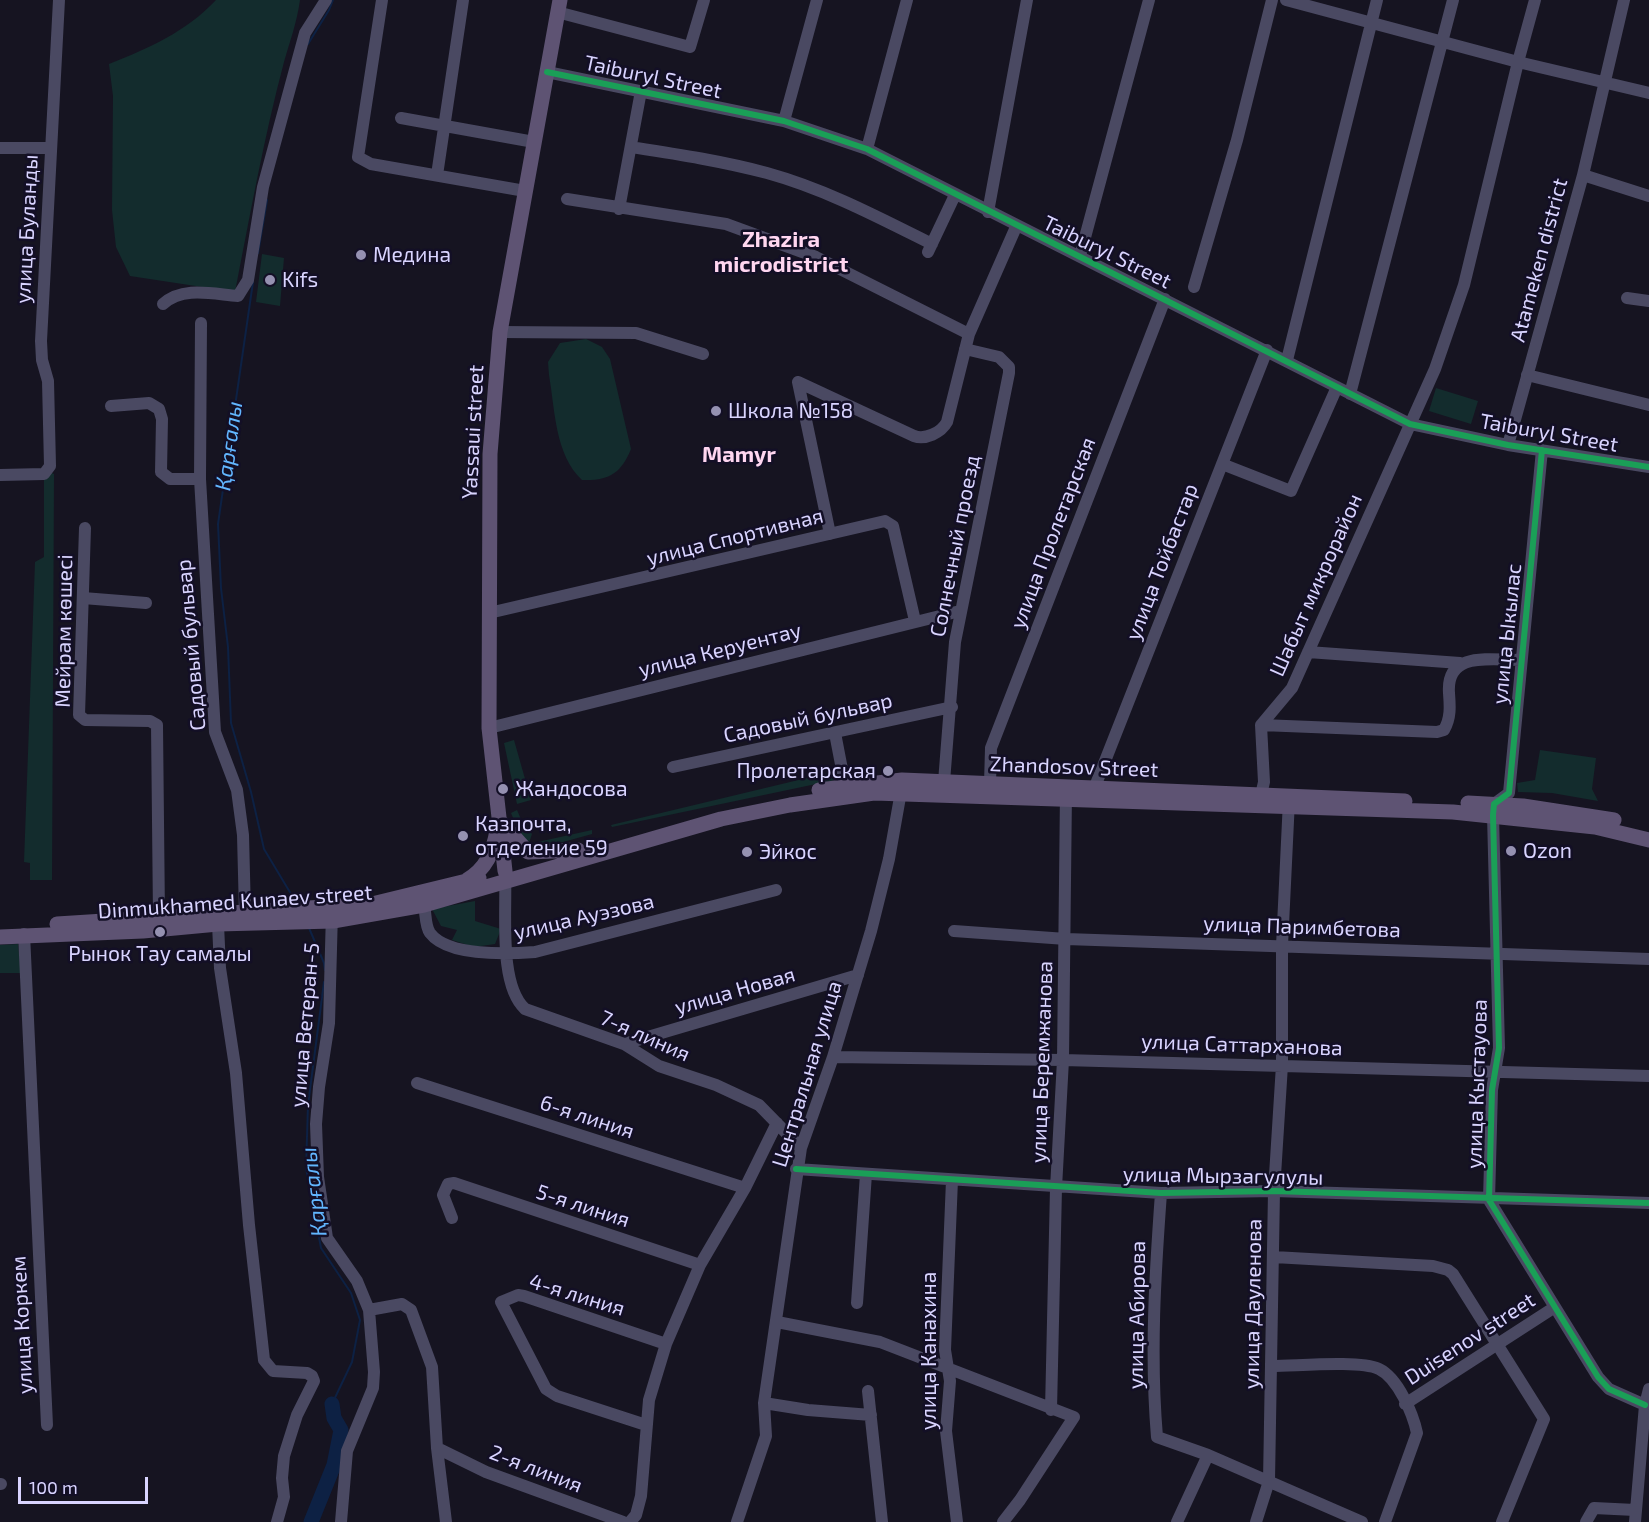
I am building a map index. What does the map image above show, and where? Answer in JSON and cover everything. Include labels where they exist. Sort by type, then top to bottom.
[{"type":"main road","name":"Yassaui street","points":[[505,876],[489,728],[490,454],[500,332],[559,6]]},
{"type":"main road","name":"Zhandosov Street","points":[[505,876],[721,819],[847,795],[944,782],[990,784],[1066,793],[1094,789],[1261,795],[1289,802]]},
{"type":"main road","name":"Zhandosov Street","points":[[505,876],[524,866],[727,810],[845,785],[1586,814],[1649,829]]},
{"type":"main road","name":"Zhandosov Street","points":[[1493,809],[1595,826],[1649,840]]},
{"type":"main road","points":[[499,819],[528,852],[578,850]]},
{"type":"main road","points":[[445,888],[479,873],[494,846],[499,819]]},
{"type":"main road","name":"Dinmukhamed Kunaev street","points":[[332,914],[505,876]]},
{"type":"main road","name":"Dinmukhamed Kunaev street","points":[[0,937],[24,934],[143,931],[424,905],[505,876]]},
{"type":"main road","name":"Dinmukhamed Kunaev street","points":[[0,928],[245,913],[306,916]]},
{"type":"street","name":"улица Буланды","points":[[0,475],[44,474],[48,471],[51,459],[48,381],[42,360],[41,341],[59,0]]},
{"type":"street","points":[[163,304],[172,296],[182,292],[238,296],[248,280],[263,187],[305,33],[326,0]]},
{"type":"street","points":[[382,0],[358,157],[371,164],[525,191]]},
{"type":"street","points":[[437,175],[463,0]]},
{"type":"street","points":[[559,6],[690,47],[704,0]]},
{"type":"street","points":[[784,121],[817,0]]},
{"type":"street","points":[[867,149],[907,0]]},
{"type":"street","points":[[988,212],[1027,0]]},
{"type":"street","points":[[1080,256],[1149,0]]},
{"type":"street","points":[[1194,287],[1237,140],[1272,0]]},
{"type":"street","points":[[1286,0],[1371,25],[1649,93]]},
{"type":"street","points":[[1287,360],[1377,0]]},
{"type":"street","points":[[1350,394],[1453,0]]},
{"type":"street","name":"Шабыт микрорайон","points":[[1261,725],[1271,711],[1283,701],[1308,652],[1435,369],[1464,285],[1535,0]]},
{"type":"street","name":"Atameken district","points":[[1508,445],[1583,175],[1624,0]]},
{"type":"street","name":"Taiburyl Street","points":[[547,72],[784,121],[867,149],[1410,424],[1508,445],[1649,467]]},
{"type":"street","points":[[619,209],[641,91]]},
{"type":"street","points":[[401,118],[534,141]]},
{"type":"street","points":[[631,147],[717,161],[787,179],[841,199],[930,248],[955,195]]},
{"type":"street","points":[[0,148],[51,148]]},
{"type":"street","points":[[1583,175],[1649,196]]},
{"type":"street","points":[[567,199],[726,225],[816,257],[969,334]]},
{"type":"street","name":"Taiburyl Street","points":[[830,534],[798,382],[920,438],[945,426],[969,334],[1016,226]]},
{"type":"street","points":[[1627,298],[1649,301]]},
{"type":"street","name":"улица Пролетарская","points":[[990,784],[991,748],[1165,299]]},
{"type":"street","name":"Садовый бульвар","points":[[201,323],[200,479],[203,568],[212,637],[215,732],[237,790],[243,835],[245,913]]},
{"type":"street","points":[[500,332],[636,333],[703,354]]},
{"type":"street","name":"Солнечный проезд","points":[[944,782],[952,707],[955,642],[1009,373],[1009,367],[999,357],[965,349]]},
{"type":"street","name":"улица Тойбастар","points":[[1094,789],[1267,350]]},
{"type":"street","points":[[1527,375],[1649,405]]},
{"type":"street","points":[[1222,464],[1291,491],[1337,387]]},
{"type":"street","points":[[111,406],[149,403],[159,409],[162,419],[161,472],[170,479],[200,479]]},
{"type":"street","name":"улица Ыкылас","points":[[1493,809],[1509,793],[1542,450]]},
{"type":"street","name":"улица Спортивная","points":[[489,613],[890,522],[893,526],[915,621]]},
{"type":"street","name":"Мейрам көшесі","points":[[85,528],[79,715],[85,720],[150,722],[157,725],[159,917]]},
{"type":"street","points":[[83,598],[146,603]]},
{"type":"street","name":"улица Керуентау","points":[[489,728],[960,611]]},
{"type":"street","points":[[1308,652],[1460,663],[1520,660]]},
{"type":"street","points":[[1261,795],[1264,782],[1261,725],[1437,732],[1444,730],[1448,723],[1450,673],[1460,663]]},
{"type":"street","name":"Садовый бульвар","points":[[673,767],[952,707]]},
{"type":"street","points":[[835,733],[845,785]]},
{"type":"street","name":"Центральная улица","points":[[737,1522],[766,1436],[764,1403],[777,1322],[796,1169],[858,975],[889,859],[902,786]]},
{"type":"street","name":"улица Беремжанова","points":[[1051,1410],[1056,1188],[1063,1060],[1066,939],[1066,793]]},
{"type":"street","name":"улица Дауленова","points":[[1256,1522],[1269,1481],[1274,1191],[1282,1065],[1282,946],[1289,802]]},
{"type":"street","name":"улица Кыстауова","points":[[1493,809],[1499,1048],[1492,1090],[1489,1200],[1598,1377],[1609,1389],[1645,1405]]},
{"type":"street","name":"7-я линия","points":[[505,876],[507,955],[513,993],[516,1001],[525,1010],[624,1044],[659,1066],[716,1085],[759,1105],[801,1148]]},
{"type":"street","name":"улица Ауэзова","points":[[424,905],[427,926],[430,933],[439,940],[467,951],[507,955],[535,952],[776,890]]},
{"type":"street","name":"улица Ветеран-5","points":[[332,914],[329,1023],[317,1115],[318,1177],[327,1238],[357,1281],[369,1310],[374,1372],[373,1388],[347,1451],[341,1522]]},
{"type":"street","points":[[218,924],[220,968],[236,1073],[249,1225],[264,1360],[273,1371],[307,1373],[314,1381],[297,1415],[284,1456],[282,1478],[285,1497],[277,1522]]},
{"type":"street","name":"улица Паримбетова","points":[[954,931],[1066,939],[1649,959]]},
{"type":"street","name":"улица Коркем","points":[[24,934],[46,1425]]},
{"type":"street","name":"улица Новая","points":[[624,1044],[858,975]]},
{"type":"street","name":"улица Саттарханова","points":[[833,1057],[1282,1065],[1649,1076]]},
{"type":"street","name":"6-я линия","points":[[417,1083],[745,1188]]},
{"type":"street","points":[[630,1522],[636,1515],[643,1485],[649,1400],[666,1344],[699,1265],[745,1188],[777,1123]]},
{"type":"street","name":"улица Мырзагулулы","points":[[796,1169],[1056,1188],[1161,1193],[1274,1191],[1489,1200],[1649,1203]]},
{"type":"street","points":[[857,1303],[866,1174]]},
{"type":"street","name":"улица Канахина","points":[[952,1180],[945,1350],[950,1381],[946,1431],[957,1522]]},
{"type":"street","name":"5-я линия","points":[[452,1218],[443,1195],[448,1184],[454,1183],[699,1265]]},
{"type":"street","name":"улица Абирова","points":[[1161,1193],[1153,1322],[1152,1384],[1157,1437],[1208,1455]]},
{"type":"street","points":[[1274,1257],[1441,1267],[1453,1274],[1496,1346],[1544,1419],[1502,1522]]},
{"type":"street","name":"4-я линия","points":[[646,1425],[557,1396],[546,1389],[501,1302],[512,1297],[524,1296],[666,1344]]},
{"type":"street","points":[[369,1310],[402,1304],[411,1310],[432,1368],[437,1448],[446,1522]]},
{"type":"street","name":"Duisenov street","points":[[1405,1404],[1556,1307]]},
{"type":"street","points":[[777,1322],[880,1342],[948,1366],[1051,1410],[1074,1417],[1003,1522]]},
{"type":"street","points":[[1272,1366],[1365,1366],[1381,1370],[1393,1382],[1416,1426],[1416,1442],[1386,1522]]},
{"type":"street","points":[[1586,1522],[1593,1508],[1635,1516],[1645,1405],[1649,1389]]},
{"type":"street","points":[[868,1391],[882,1522]]},
{"type":"street","points":[[764,1403],[808,1410],[870,1415]]},
{"type":"street","name":"2-я линия","points":[[437,1448],[486,1472],[623,1522]]},
{"type":"street","points":[[1177,1522],[1208,1455],[1362,1522]]},
{"type":"green space","points":[[216,0],[300,0],[270,119],[235,292],[130,276],[116,247],[112,210],[113,96],[109,64],[153,45],[180,30]]},
{"type":"green space","name":"Kifs","points":[[262,254],[284,258],[280,306],[256,302]]},
{"type":"green space","points":[[586,339],[602,347],[610,359],[631,449],[618,470],[606,477],[591,480],[582,480],[573,470],[561,445],[548,362],[560,343]]},
{"type":"green space","points":[[1436,388],[1478,401],[1471,424],[1429,411]]},
{"type":"green space","points":[[48,471],[54,474],[52,880],[30,880],[30,863],[24,862],[35,562],[44,557],[44,474]]},
{"type":"green space","points":[[514,740],[531,800],[517,804],[504,743]]},
{"type":"green space","points":[[1540,750],[1596,758],[1592,789],[1598,801],[1552,793],[1518,792],[1517,783],[1535,780]]},
{"type":"green space","points":[[836,771],[835,780],[612,827],[611,825]]},
{"type":"green space","points":[[517,810],[523,824],[532,834],[529,843],[521,837],[511,813]]},
{"type":"green space","points":[[592,830],[592,834],[545,847],[533,843]]},
{"type":"green space","points":[[475,901],[475,921],[501,929],[495,944],[474,947],[452,940],[457,930],[441,926],[432,909]]},
{"type":"green space","points":[[18,944],[21,973],[0,973],[0,945]]},
{"type":"waterway","name":"Қарғалы","points":[[308,44],[333,0]]},
{"type":"waterway","name":"Қарғалы","points":[[258,253],[267,200]]},
{"type":"waterway","name":"Қарғалы","points":[[253,282],[218,524],[221,588],[228,647],[231,723],[251,792],[264,849],[291,894]]},
{"type":"waterway","name":"Қарғалы","points":[[309,928],[325,970]]},
{"type":"waterway","name":"Қарғалы","points":[[324,982],[308,1105],[306,1168],[321,1248],[351,1293],[360,1320],[352,1362],[332,1404]]},
{"type":"waterway","name":"Қарғалы","points":[[311,1522],[334,1465],[341,1430],[334,1418],[332,1404]]},
{"type":"cycle path","points":[[547,72],[784,121],[867,149],[1410,424],[1508,445],[1649,467]]},
{"type":"cycle path","points":[[1542,450],[1509,793],[1494,804],[1493,815],[1499,1048],[1492,1090],[1489,1200],[1598,1377],[1609,1389],[1645,1405]]},
{"type":"cycle path","points":[[796,1169],[1161,1193],[1274,1191],[1649,1203]]},
{"type":"place","name":"Медина","points":[[361,255]]},
{"type":"place","name":"Kifs","points":[[270,280]]},
{"type":"place","name":"Школа №158","points":[[716,411]]},
{"type":"place","name":"Пролетарская","points":[[888,771]]},
{"type":"place","name":"Жандосова","points":[[503,789]]},
{"type":"place","name":"Казпочта, отделение 59","points":[[463,836]]},
{"type":"place","name":"Ozon","points":[[1511,851]]},
{"type":"place","name":"Эйкос","points":[[747,852]]},
{"type":"place","name":"Рынок Тау самалы","points":[[160,932]]},
{"type":"district","name":"Zhazira microdistrict","points":[[781,252]]},
{"type":"district","name":"Mamyr","points":[[739,455]]}]
